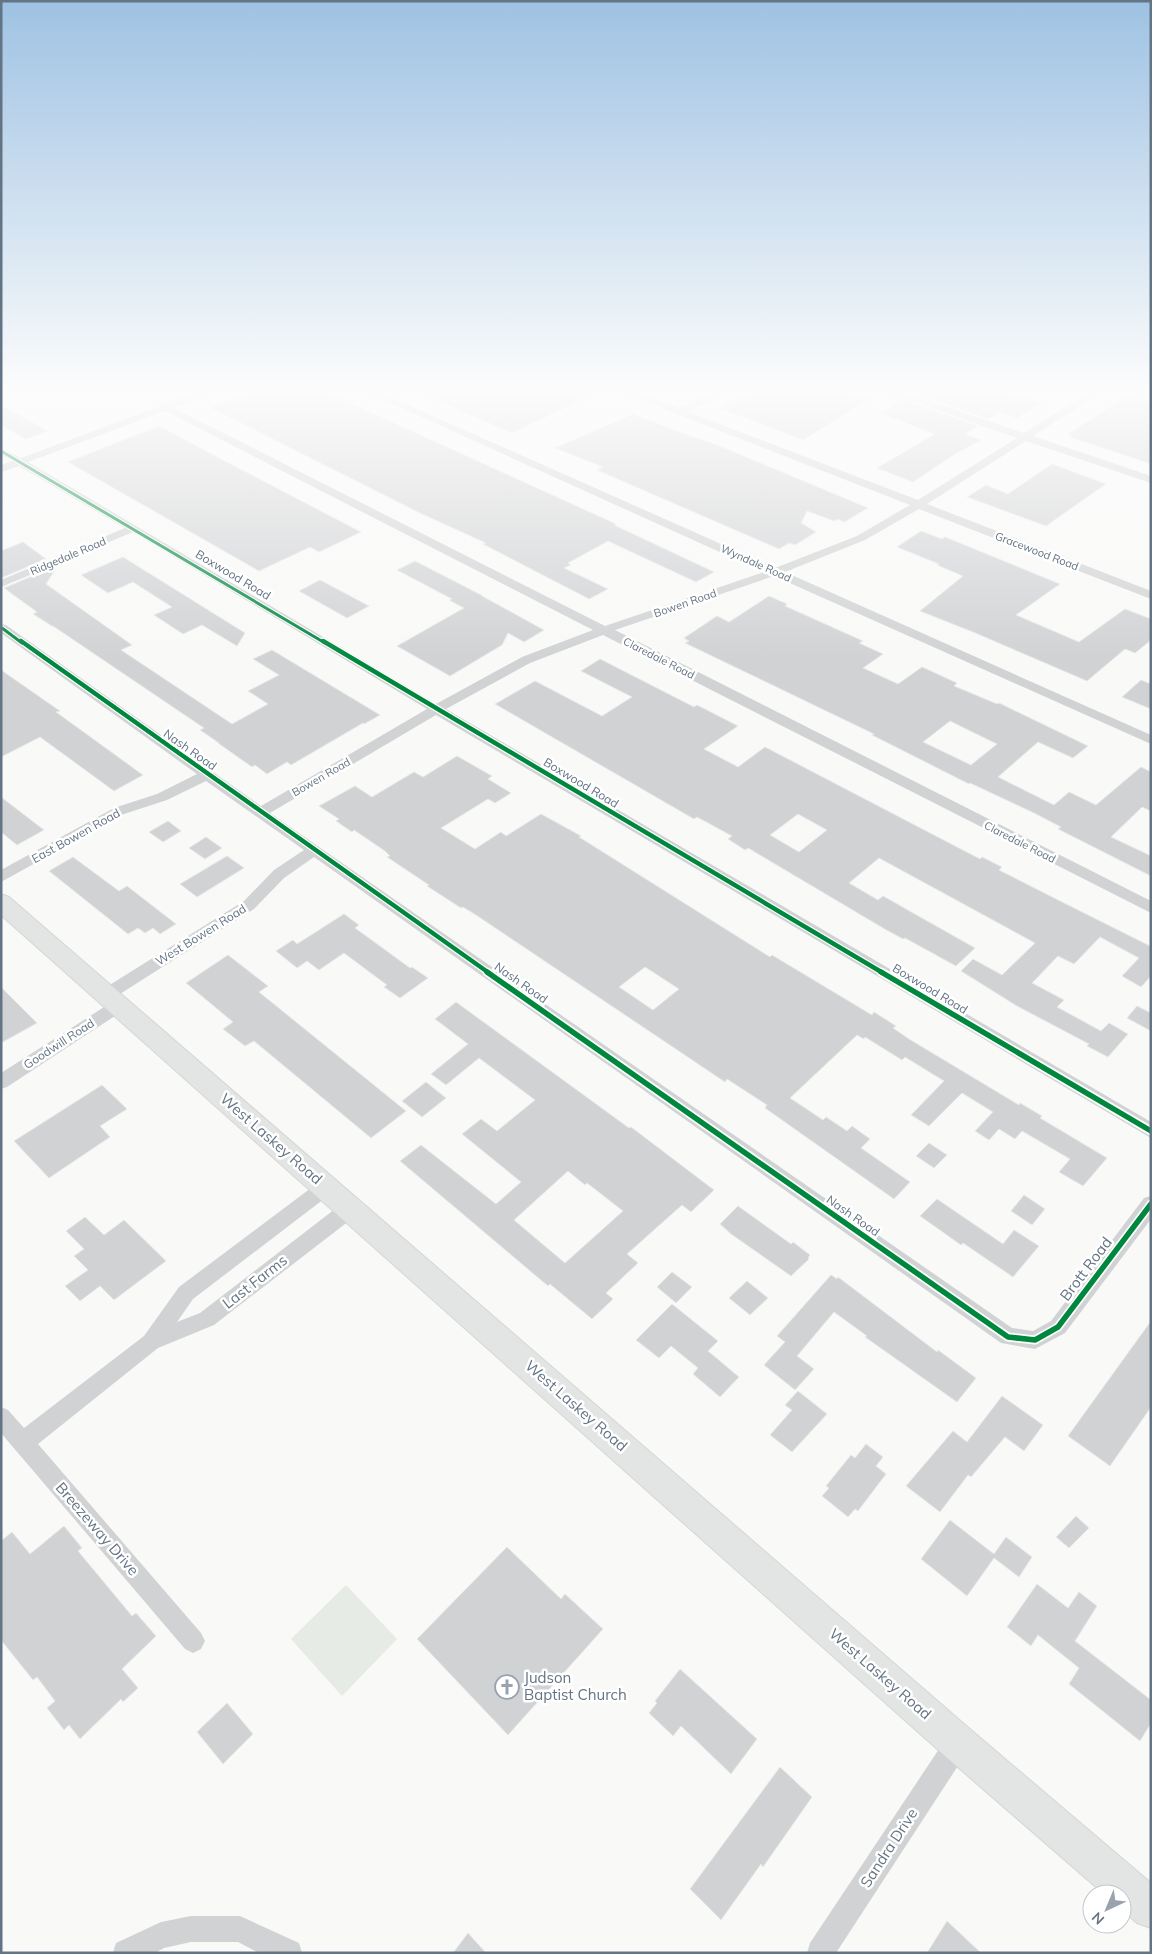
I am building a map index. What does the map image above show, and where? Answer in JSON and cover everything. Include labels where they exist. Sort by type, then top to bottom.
[{"type":"main road","name":"West Laskey Road","points":[[1,902],[958,1743],[1151,1909]]},
{"type":"street","name":"Boxwood Road","points":[[48,478],[1151,1131]]},
{"type":"street","name":"Claredale Road","points":[[305,478],[1151,908]]},
{"type":"street","name":"Wyndale Road","points":[[564,478],[1151,740]]},
{"type":"street","name":"Gracewood Road","points":[[849,478],[1151,595]]},
{"type":"street","name":"Bowen Road","points":[[261,812],[436,709],[526,660],[604,630],[774,572],[861,538],[961,478]]},
{"type":"street","name":"Ridgedale Road","points":[[1,584],[134,528]]},
{"type":"street","name":"Nash Road","points":[[2,628],[1008,1337],[1035,1340]]},
{"type":"street","name":"East Bowen Road","points":[[1,877],[119,812],[162,797],[208,774]]},
{"type":"street","name":"West Bowen Road","points":[[112,1000],[249,906],[279,874],[315,850]]},
{"type":"street","name":"Goodwill Road","points":[[1,1082],[112,1000]]},
{"type":"street","name":"Last Farms","points":[[151,1342],[186,1293],[326,1187]]},
{"type":"street","name":"Brott Road","points":[[1035,1340],[1058,1327],[1151,1204]]},
{"type":"street","name":"Last Farms","points":[[23,1442],[151,1342],[207,1319],[351,1208]]},
{"type":"street","name":"Breezeway Drive","points":[[1,1417],[193,1640]]},
{"type":"street","name":"Sandra Drive","points":[[820,1953],[958,1743]]},
{"type":"street","points":[[126,1953],[161,1936],[191,1930],[240,1929],[289,1953]]},
{"type":"shaded area","points":[[346,1585],[397,1639],[342,1696],[291,1639]]},
{"type":"building","points":[[96,478],[258,478],[361,532],[319,552],[310,547],[259,571]]},
{"type":"building","points":[[351,478],[515,478],[616,524],[614,525],[714,572],[696,582],[608,541],[568,563],[571,565],[564,568],[608,589],[589,599],[483,544],[486,543]]},
{"type":"building","points":[[616,478],[797,478],[868,508],[844,522],[838,519],[834,521],[807,511],[801,523],[816,532],[795,545],[789,543],[779,549]]},
{"type":"building","points":[[903,478],[919,478],[913,482]]},
{"type":"building","points":[[1031,478],[1090,478],[1106,484],[1046,526],[967,497],[986,485],[1008,494]]},
{"type":"building","points":[[921,531],[942,539],[945,537],[1060,584],[1016,615],[1079,642],[1125,609],[1151,619],[1151,640],[1135,653],[1125,649],[1087,681],[920,611],[963,576],[897,547]]},
{"type":"building","points":[[23,542],[46,559],[1,578],[1,551]]},
{"type":"building","points":[[123,557],[245,633],[237,646],[202,625],[183,634],[154,615],[172,607],[133,582],[108,593],[81,575]]},
{"type":"building","points":[[415,561],[544,630],[524,642],[508,633],[502,645],[450,676],[397,646],[464,608],[449,600],[452,599],[397,570]]},
{"type":"building","points":[[56,566],[46,584],[132,645],[121,650],[232,724],[268,704],[248,691],[279,675],[253,659],[272,650],[380,715],[291,765],[287,762],[267,774],[255,765],[252,767],[200,730],[204,728],[33,614],[37,612],[4,588]]},
{"type":"building","points":[[320,580],[369,606],[347,618],[299,591]]},
{"type":"building","points":[[769,596],[787,604],[785,606],[863,641],[859,643],[883,654],[863,668],[898,684],[922,667],[957,683],[954,686],[997,704],[999,703],[1088,746],[1073,758],[1038,742],[998,777],[1054,805],[1069,792],[1096,805],[1141,767],[1151,772],[1151,811],[1142,807],[1111,837],[1151,856],[1151,876],[1058,829],[1061,827],[1034,813],[969,784],[872,735],[874,734],[685,643],[689,641],[684,638],[717,616],[729,622]],"holes":[[[950,721],[997,744],[971,765],[923,742]]]},
{"type":"building","points":[[600,659],[694,707],[697,705],[738,726],[704,749],[738,767],[765,747],[980,859],[982,857],[1002,867],[999,870],[1150,946],[1151,944],[1151,976],[1141,987],[1122,976],[1139,958],[1100,937],[1074,964],[1058,956],[1032,983],[1064,1000],[1057,1007],[1101,1031],[1109,1023],[1128,1034],[1108,1057],[1087,1046],[1089,1044],[1017,1006],[961,971],[973,959],[1002,975],[1035,943],[879,858],[849,883],[878,900],[883,896],[975,948],[956,966],[883,928],[748,848],[745,850],[728,839],[732,836],[697,817],[694,819],[495,704],[535,681],[602,716],[632,697],[581,671]],"holes":[[[798,814],[827,830],[799,852],[770,835]]]},
{"type":"building","points":[[1,670],[60,711],[56,712],[143,775],[114,791],[40,737],[1,757]]},
{"type":"building","points":[[1141,680],[1151,684],[1151,709],[1122,697]]},
{"type":"building","points":[[457,756],[492,776],[488,779],[511,793],[495,803],[488,799],[441,828],[475,849],[501,832],[506,836],[541,814],[581,836],[579,837],[770,957],[772,955],[872,1015],[874,1012],[896,1026],[893,1028],[909,1039],[1019,1105],[1020,1103],[1042,1116],[1040,1118],[1107,1158],[1083,1186],[1059,1172],[1070,1159],[1022,1131],[1015,1139],[999,1129],[989,1140],[975,1131],[993,1112],[962,1093],[929,1126],[911,1115],[944,1081],[905,1057],[902,1060],[865,1037],[864,1039],[857,1035],[790,1098],[823,1120],[826,1117],[847,1131],[852,1126],[870,1139],[861,1148],[910,1182],[894,1199],[765,1108],[767,1105],[727,1079],[725,1082],[476,915],[463,907],[461,908],[427,886],[429,885],[387,857],[390,856],[385,851],[354,830],[352,832],[336,821],[339,819],[319,806],[355,786],[372,797],[414,772],[423,777]],"holes":[[[645,967],[679,989],[653,1010],[619,987]]]},
{"type":"building","points":[[1,797],[44,830],[17,845],[1,832]]},
{"type":"building","points":[[168,821],[181,831],[163,842],[149,832]]},
{"type":"building","points":[[206,837],[222,848],[205,859],[189,848]]},
{"type":"building","points":[[227,856],[244,868],[197,897],[180,884]]},
{"type":"building","points":[[73,857],[119,891],[127,886],[176,924],[160,934],[153,928],[145,933],[138,928],[128,934],[49,871]]},
{"type":"building","points":[[344,914],[359,925],[355,928],[410,968],[412,967],[428,978],[400,998],[384,987],[387,985],[344,953],[319,970],[307,961],[297,968],[276,951],[293,940],[297,944]]},
{"type":"building","points":[[228,955],[268,986],[259,992],[406,1111],[371,1138],[254,1041],[245,1046],[223,1029],[233,1022],[186,983]]},
{"type":"building","points":[[1,987],[37,1023],[1,1043]]},
{"type":"building","points":[[456,1002],[629,1128],[631,1127],[714,1190],[691,1212],[682,1205],[627,1254],[638,1263],[606,1293],[613,1299],[592,1319],[550,1284],[548,1286],[400,1161],[421,1145],[496,1204],[521,1182],[462,1134],[481,1119],[497,1131],[535,1100],[479,1058],[446,1085],[431,1074],[468,1044],[435,1019]],"holes":[[[568,1171],[585,1185],[587,1183],[623,1211],[565,1263],[514,1220]]]},
{"type":"building","points":[[1137,1006],[1151,1013],[1151,1031],[1127,1018]]},
{"type":"building","points":[[426,1082],[446,1098],[422,1117],[402,1101]]},
{"type":"building","points":[[102,1085],[127,1109],[100,1126],[110,1137],[49,1178],[14,1141]]},
{"type":"building","points":[[929,1143],[947,1155],[934,1168],[916,1156]]},
{"type":"building","points":[[1024,1195],[1045,1209],[1032,1225],[1011,1211]]},
{"type":"building","points":[[937,1199],[1003,1244],[1014,1230],[1039,1246],[1013,1277],[963,1243],[961,1245],[920,1216]]},
{"type":"building","points":[[738,1206],[791,1244],[793,1242],[810,1255],[809,1259],[791,1276],[731,1234],[720,1224]]},
{"type":"building","points":[[85,1217],[104,1235],[124,1220],[166,1261],[114,1300],[100,1286],[80,1301],[65,1286],[88,1270],[74,1256],[84,1249],[66,1231]]},
{"type":"building","points":[[672,1272],[692,1287],[676,1303],[657,1287]]},
{"type":"building","points":[[831,1275],[837,1279],[838,1277],[937,1352],[938,1350],[976,1378],[957,1402],[865,1337],[867,1336],[834,1312],[797,1356],[814,1369],[795,1390],[764,1365],[785,1342],[777,1336]]},
{"type":"building","points":[[747,1281],[768,1298],[750,1315],[729,1298]]},
{"type":"building","points":[[672,1304],[718,1341],[708,1351],[739,1377],[720,1397],[693,1374],[698,1368],[671,1346],[659,1358],[636,1340]]},
{"type":"building","points":[[1151,1321],[1151,1407],[1110,1466],[1068,1436]]},
{"type":"building","points":[[798,1391],[827,1414],[792,1452],[770,1435],[792,1410],[785,1405]]},
{"type":"building","points":[[1002,1396],[1043,1425],[1024,1451],[1005,1437],[971,1477],[968,1475],[940,1512],[906,1486],[953,1431],[967,1442]]},
{"type":"building","points":[[866,1444],[883,1457],[876,1466],[886,1474],[858,1511],[855,1509],[848,1517],[822,1496],[829,1488],[826,1486],[851,1455],[855,1458]]},
{"type":"building","points":[[1076,1516],[1089,1528],[1069,1548],[1056,1537]]},
{"type":"building","points":[[950,1520],[994,1554],[1006,1537],[1032,1557],[1019,1577],[994,1558],[967,1596],[921,1559]]},
{"type":"building","points":[[64,1526],[82,1548],[78,1551],[132,1616],[136,1613],[156,1636],[122,1669],[138,1688],[123,1702],[121,1699],[80,1739],[69,1725],[64,1730],[47,1708],[55,1701],[37,1677],[33,1680],[1,1640],[1,1541],[12,1532],[30,1554]]},
{"type":"building","name":"Judson Baptist Church","points":[[507,1547],[561,1599],[565,1594],[603,1629],[508,1735],[417,1639]]},
{"type":"building","points":[[1037,1584],[1068,1608],[1079,1592],[1097,1606],[1075,1641],[1151,1700],[1151,1723],[1140,1741],[1069,1684],[1079,1668],[1038,1635],[1031,1646],[1007,1627]]},
{"type":"building","points":[[680,1669],[757,1739],[731,1774],[681,1726],[673,1736],[649,1713],[657,1703],[655,1701]]},
{"type":"building","points":[[227,1703],[253,1734],[223,1764],[197,1732]]},
{"type":"building","points":[[780,1767],[812,1797],[763,1867],[761,1864],[721,1920],[690,1889]]},
{"type":"building","points":[[947,1921],[981,1953],[927,1953]]},
{"type":"building","points":[[468,1933],[486,1953],[453,1953]]},
{"type":"cycle path","points":[[48,478],[1151,1131]]},
{"type":"cycle path","points":[[2,628],[207,775],[1008,1337],[1035,1340],[1058,1327],[1151,1204]]},
{"type":"place","name":"Judson Baptist Church","points":[[507,1687]]}]
